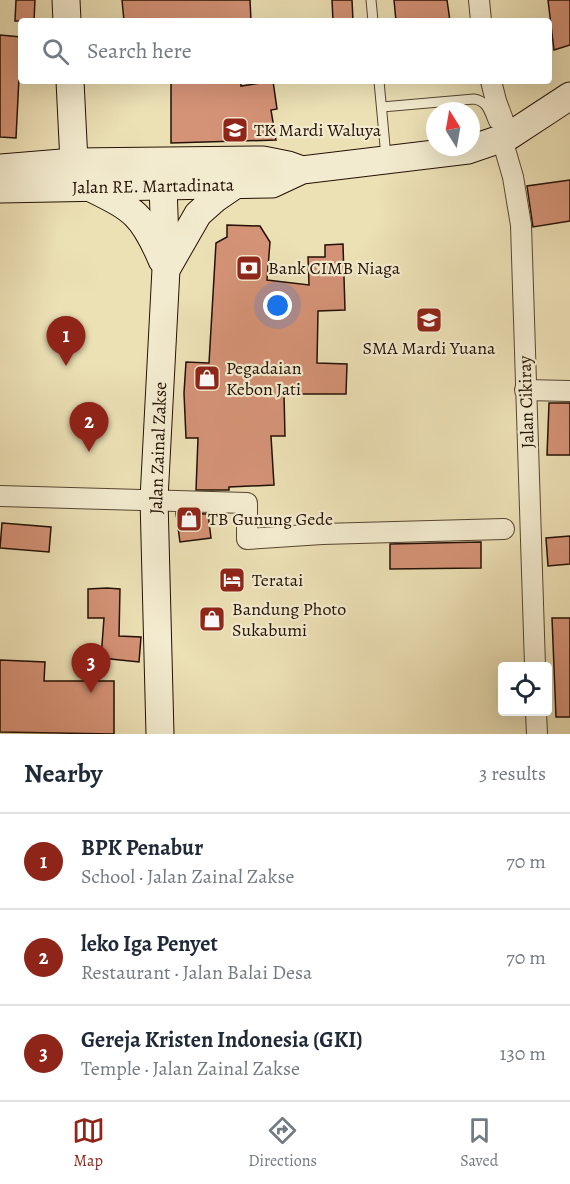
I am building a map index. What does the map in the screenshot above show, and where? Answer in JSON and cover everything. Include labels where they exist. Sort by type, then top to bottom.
[{"type":"street","points":[[66,0],[67,18]]},
{"type":"street","points":[[479,0],[482,18]]},
{"type":"street","points":[[70,84],[80,174],[136,213],[152,236],[166,269]]},
{"type":"street","name":"Jalan Cikiray","points":[[492,84],[505,138],[521,225],[535,662]]},
{"type":"street","name":"Jalan RE. Martadinata","points":[[163,174],[235,185],[272,184],[302,170],[468,150],[505,138],[570,96]]},
{"type":"street","name":"Jalan RE. Martadinata","points":[[0,168],[80,174],[163,174],[263,160],[302,170]]},
{"type":"street","name":"Jalan RE. Martadinata","points":[[0,189],[80,174]]},
{"type":"street","name":"Jalan Zainal Zakse","points":[[160,734],[154,499],[166,269],[163,174]]},
{"type":"street","points":[[166,269],[198,214],[235,185]]},
{"type":"street","points":[[525,390],[570,391]]},
{"type":"street","points":[[0,496],[247,503],[247,539],[504,528]]},
{"type":"street","points":[[536,716],[537,734]]},
{"type":"lane","points":[[371,0],[373,18]]},
{"type":"lane","points":[[379,84],[386,159]]},
{"type":"lane","points":[[382,107],[481,100],[486,104],[505,138]]},
{"type":"building","points":[[16,0],[35,0],[34,18],[18,18],[18,21],[15,21]]},
{"type":"building","points":[[122,0],[250,0],[251,18],[124,18]]},
{"type":"building","points":[[332,0],[352,0],[353,18],[333,18]]},
{"type":"building","points":[[394,0],[447,0],[450,18],[396,18]]},
{"type":"building","points":[[548,0],[570,0],[570,45],[554,50],[552,18]]},
{"type":"building","points":[[0,35],[18,37],[19,84],[16,138],[0,137]]},
{"type":"building","points":[[171,84],[241,84],[241,86],[273,84],[277,109],[271,110],[276,140],[171,143]]},
{"type":"building","points":[[570,180],[570,221],[533,227],[527,186]]},
{"type":"building","points":[[227,225],[260,226],[270,242],[267,280],[309,285],[308,257],[325,257],[325,245],[343,244],[345,310],[318,311],[317,363],[347,364],[346,394],[284,394],[285,436],[271,436],[274,485],[229,487],[229,490],[196,490],[198,438],[186,438],[184,393],[186,362],[209,363],[216,243],[227,237]]},
{"type":"building","points":[[549,403],[570,403],[570,455],[547,455]]},
{"type":"building","points":[[176,513],[208,514],[211,538],[180,542]]},
{"type":"building","points":[[2,523],[51,527],[49,552],[0,548]]},
{"type":"building","points":[[570,536],[570,564],[548,566],[546,538]]},
{"type":"building","points":[[481,542],[481,568],[390,569],[390,544]]},
{"type":"building","points":[[88,589],[120,589],[119,636],[141,637],[139,662],[101,658],[104,618],[88,618]]},
{"type":"building","points":[[552,618],[570,618],[570,717],[556,717]]},
{"type":"building","points":[[0,660],[45,662],[44,681],[114,681],[114,734],[0,732]]},
{"type":"place","name":"TK Mardi Waluya","points":[[235,130]]},
{"type":"place","name":"Bank CIMB Niaga","points":[[249,268]]},
{"type":"place","name":"SMA Mardi Yuana","points":[[429,320]]},
{"type":"place","name":"BPK Penabur","points":[[66,366]]},
{"type":"place","name":"Pegadaian Kebon Jati","points":[[207,378]]},
{"type":"place","name":"leko Iga Penyet","points":[[89,452]]},
{"type":"place","name":"TB Gunung Gede","points":[[189,519]]},
{"type":"place","name":"Teratai","points":[[232,580]]},
{"type":"place","name":"Bandung Photo Sukabumi","points":[[212,619]]},
{"type":"place","name":"Gereja Kristen Indonesia (GKI)","points":[[91,693]]}]
